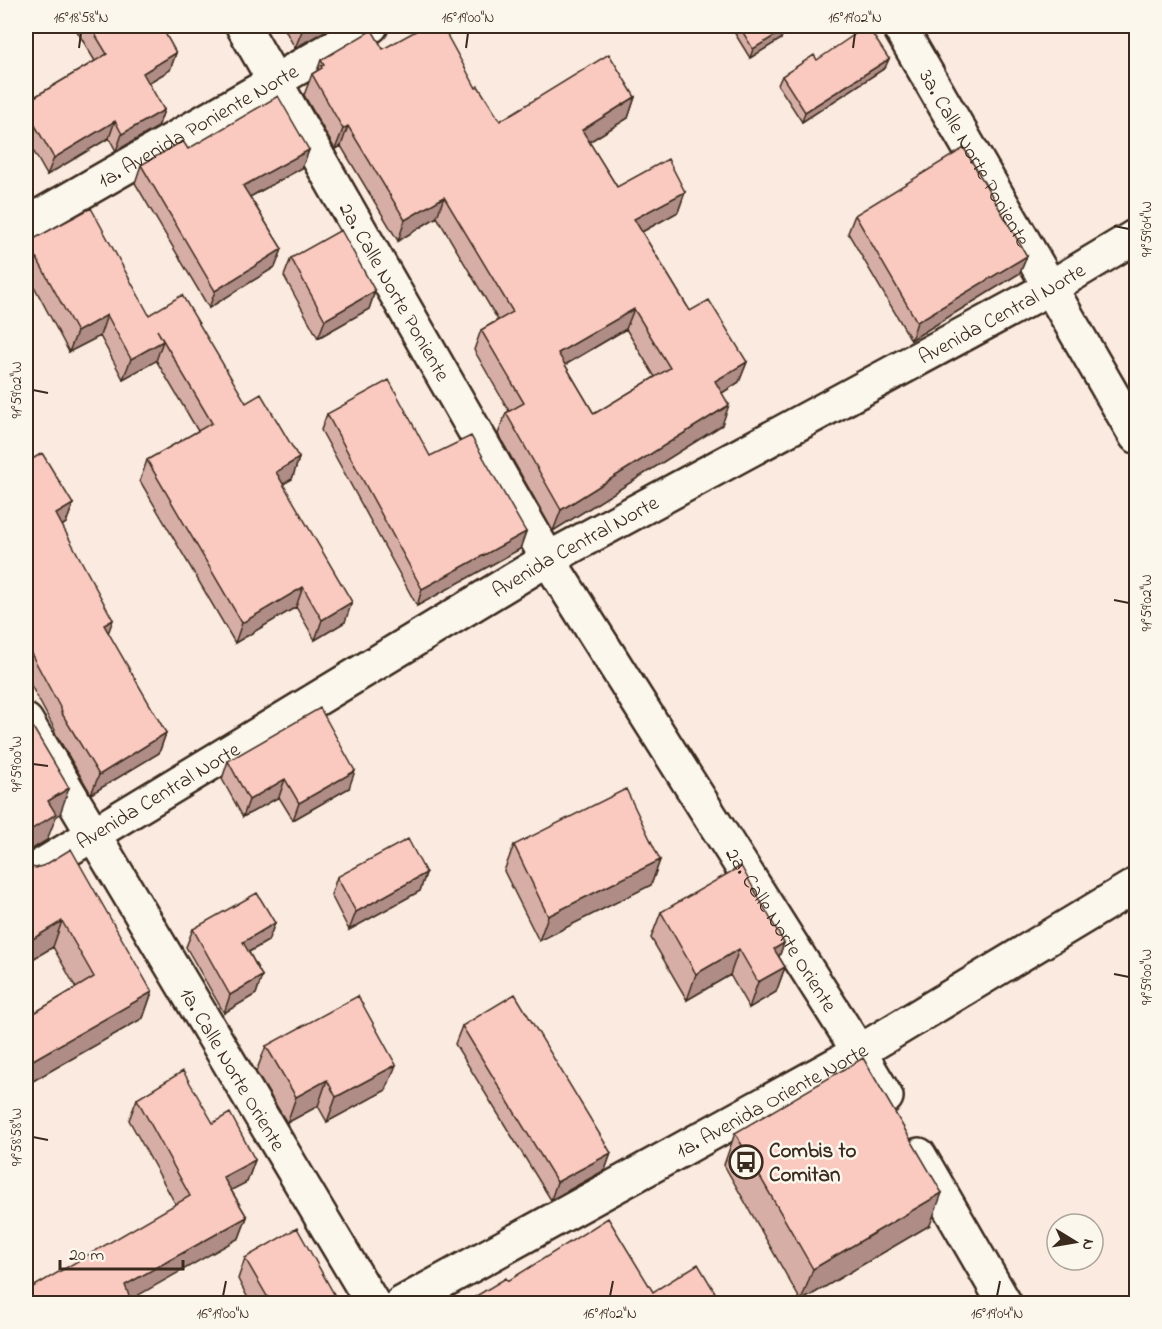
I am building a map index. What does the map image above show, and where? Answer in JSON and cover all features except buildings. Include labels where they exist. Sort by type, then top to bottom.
[{"type":"street","name":"2a. Calle Norte Poniente","points":[[243,26],[548,559]]},
{"type":"street","name":"1a. Avenida Poniente Norte","points":[[26,224],[371,26]]},
{"type":"street","name":"3a. Calle Norte Poniente","points":[[899,26],[1137,436]]},
{"type":"street","name":"Avenida Central Norte","points":[[26,875],[548,559],[1051,287],[1137,236]]},
{"type":"street","name":"2a. Calle Norte Oriente","points":[[548,559],[859,1052],[1005,1304]]},
{"type":"street","name":"1a. Calle Norte Oriente","points":[[26,721],[374,1304]]},
{"type":"street","name":"1a. Avenida Oriente Norte","points":[[401,1304],[859,1052],[1137,885]]},
{"type":"place","name":"Combis to Comitan","points":[[746,1162]]}]
